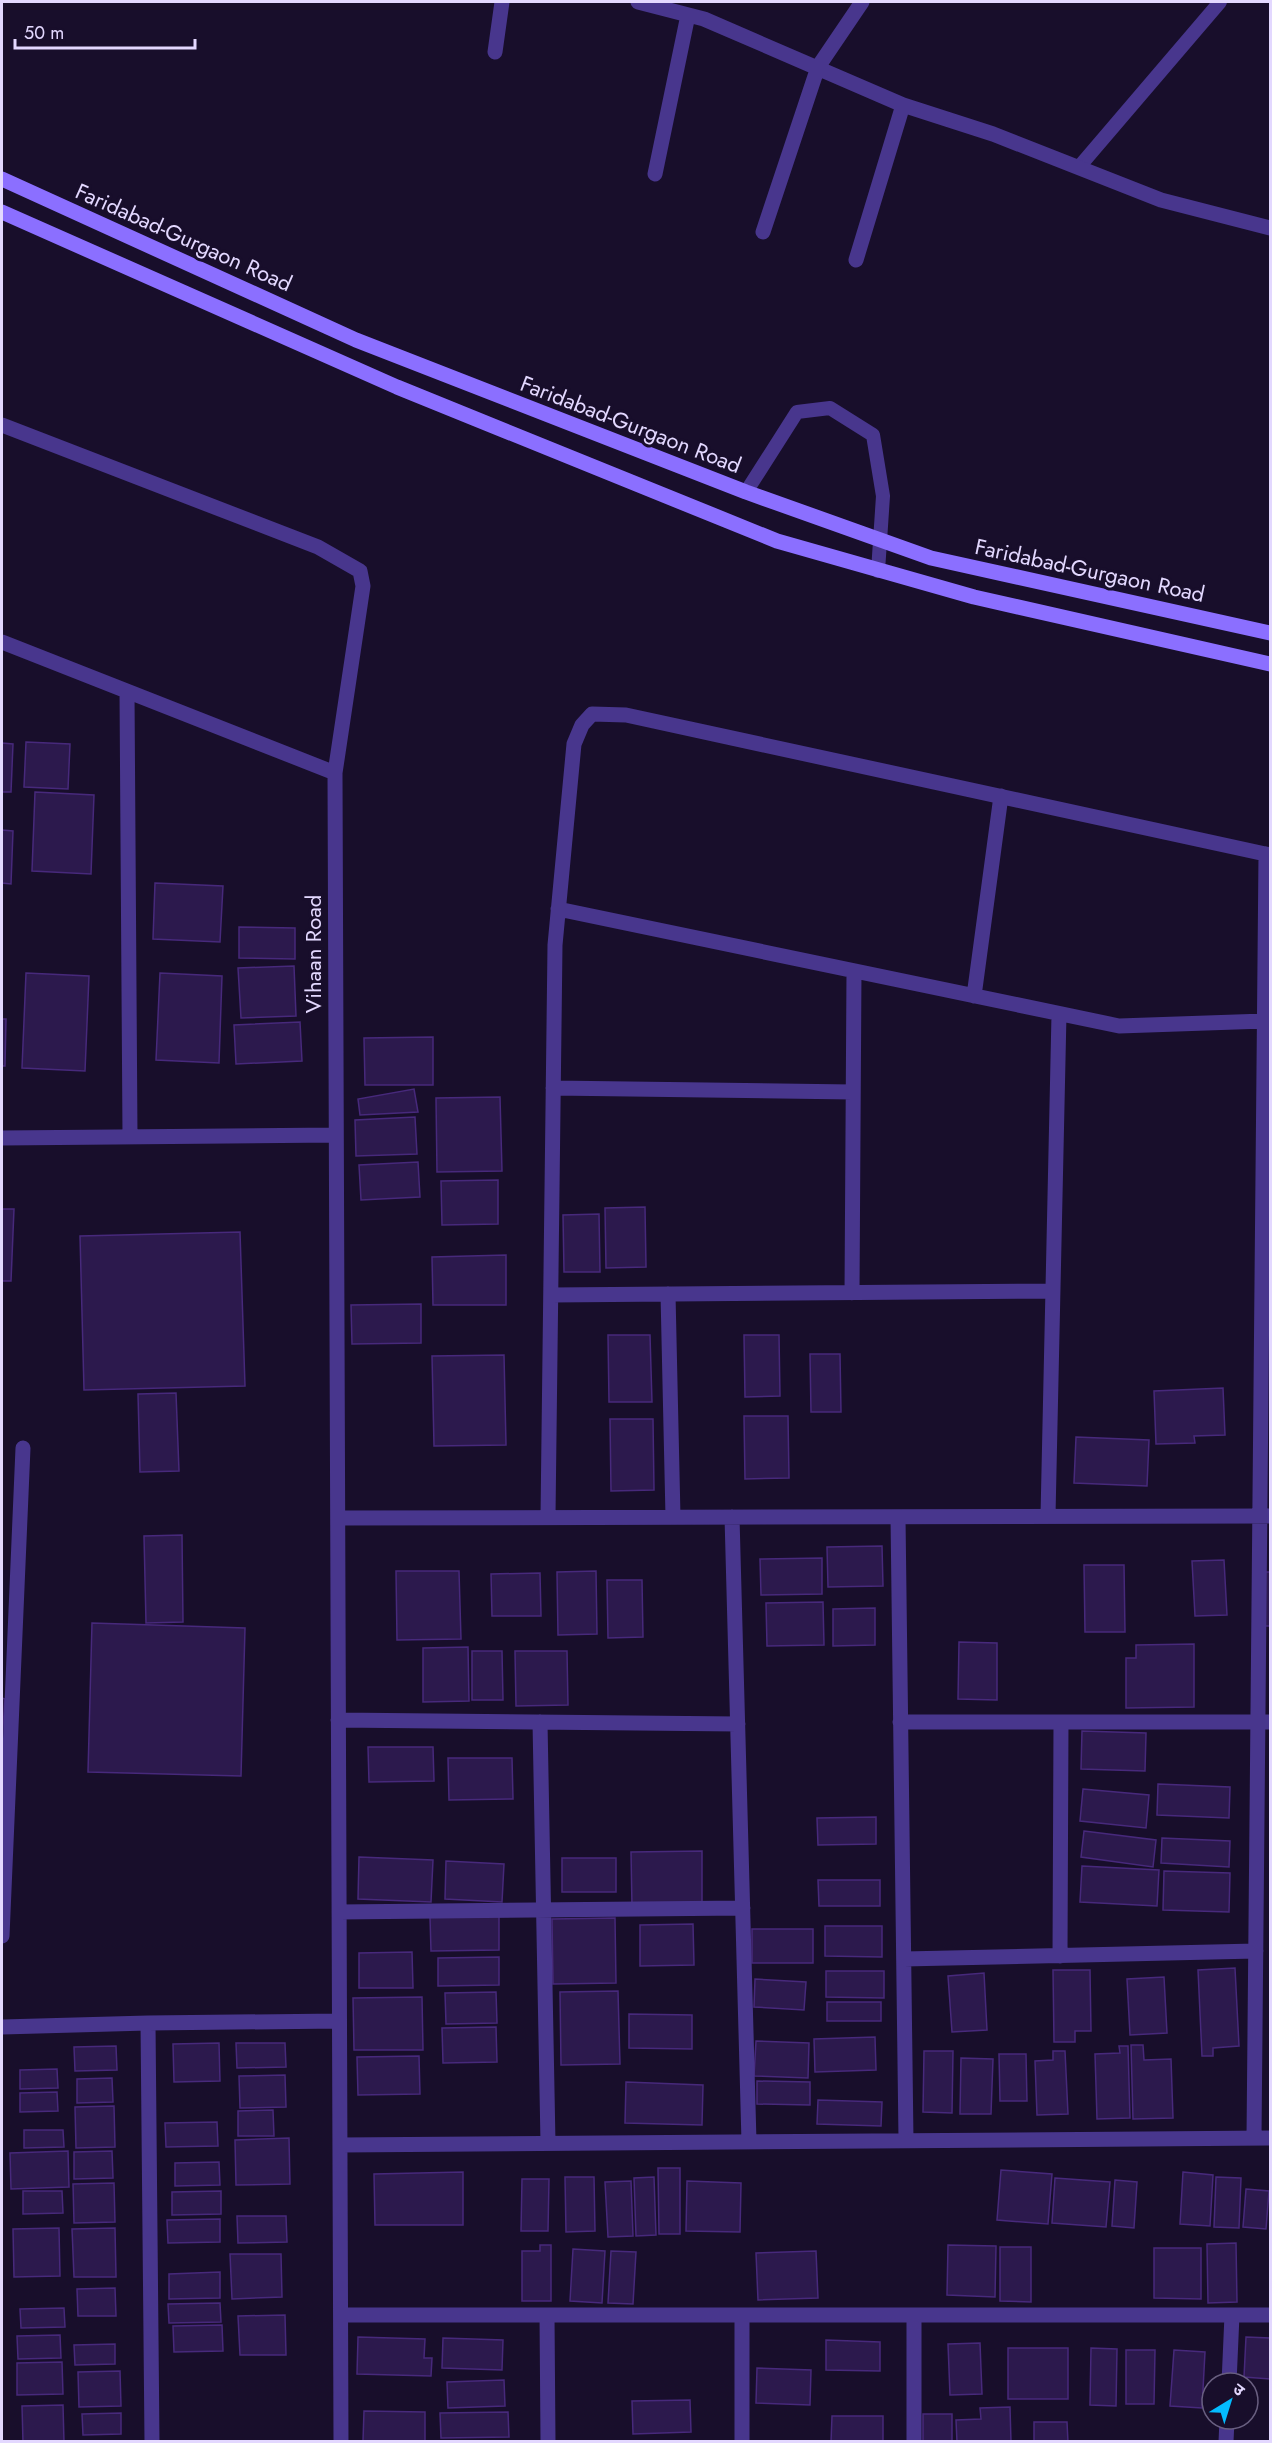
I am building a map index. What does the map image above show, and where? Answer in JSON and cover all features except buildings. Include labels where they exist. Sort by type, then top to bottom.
[{"type":"main road","name":"Faridabad-Gurgaon Road","points":[[2,179],[356,340],[746,492],[931,558],[1270,633]]},
{"type":"main road","points":[[2,212],[408,391],[777,540],[974,597],[1270,664]]},
{"type":"street","points":[[495,52],[502,2]]},
{"type":"street","points":[[638,2],[704,19],[903,105],[993,134],[1161,200],[1270,226]]},
{"type":"street","points":[[763,232],[818,67],[862,2]]},
{"type":"street","points":[[655,174],[688,15]]},
{"type":"street","points":[[856,260],[903,105]]},
{"type":"street","name":"Vihaan Road","points":[[3,429],[318,547],[360,571],[363,586],[335,773],[341,2442]]},
{"type":"street","points":[[2,642],[335,773]]},
{"type":"street","points":[[127,692],[130,1137]]},
{"type":"street","points":[[548,1517],[555,945],[574,744],[582,725],[592,714],[626,715],[1268,854],[1265,1021],[1265,1722],[1256,1952],[1254,2138]]},
{"type":"street","points":[[974,996],[1001,796]]},
{"type":"street","points":[[558,909],[1119,1026],[1265,1021]]},
{"type":"street","points":[[852,1293],[854,971]]},
{"type":"street","points":[[1048,1516],[1059,1014]]},
{"type":"street","points":[[553,1088],[853,1092]]},
{"type":"street","points":[[2,1138],[336,1135]]},
{"type":"street","points":[[551,1295],[1053,1291]]},
{"type":"street","points":[[668,1294],[673,1517]]},
{"type":"street","points":[[2,1936],[9,1603],[23,1448]]},
{"type":"street","points":[[338,1518],[1266,1516]]},
{"type":"street","points":[[732,1517],[749,2142]]},
{"type":"street","points":[[898,1517],[906,2140]]},
{"type":"street","points":[[339,1720],[738,1724]]},
{"type":"street","points":[[540,1722],[548,2144]]},
{"type":"street","points":[[900,1722],[1265,1722]]},
{"type":"street","points":[[1060,1956],[1061,1722]]},
{"type":"street","points":[[339,1912],[743,1908]]},
{"type":"street","points":[[904,1959],[1256,1952]]},
{"type":"street","points":[[2,2027],[339,2021]]},
{"type":"street","points":[[148,2023],[152,2442]]},
{"type":"street","points":[[340,2145],[1270,2138]]},
{"type":"street","points":[[341,2315],[1270,2315]]},
{"type":"street","points":[[548,2315],[548,2442]]},
{"type":"street","points":[[742,2315],[742,2442]]},
{"type":"street","points":[[914,2315],[914,2442]]},
{"type":"street","points":[[1230,2371],[1232,2315]]},
{"type":"lane","points":[[1079,168],[1220,2]]},
{"type":"lane","points":[[746,492],[797,412],[830,408],[873,435],[883,496],[878,571]]}]
